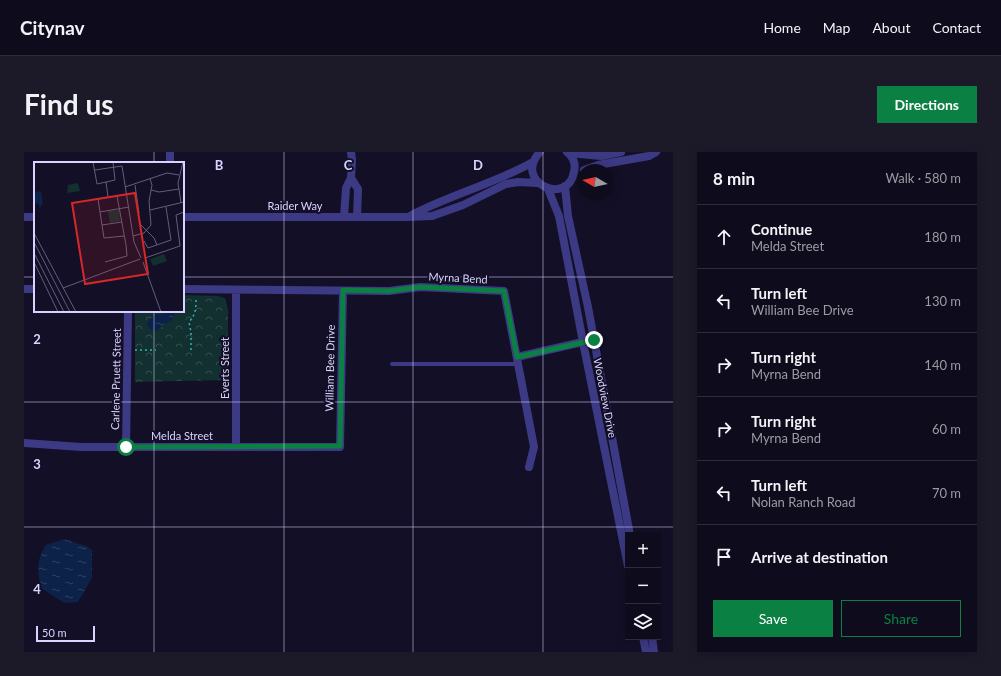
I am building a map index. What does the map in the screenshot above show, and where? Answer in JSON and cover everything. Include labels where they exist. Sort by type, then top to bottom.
[{"type":"street","points":[[344,217],[346,188],[351,178],[351,152]]},
{"type":"street","points":[[540,152],[533,162],[532,170],[538,183],[548,189],[558,189],[565,186],[577,174]]},
{"type":"street","points":[[568,152],[601,156],[621,152]]},
{"type":"street","points":[[568,152],[574,162],[574,176]]},
{"type":"street","points":[[604,164],[649,156],[656,152]]},
{"type":"street","name":"Raider Way","points":[[407,218],[429,206],[518,171],[533,162]]},
{"type":"street","points":[[351,178],[358,188],[357,217]]},
{"type":"street","name":"Raider Way","points":[[184,217],[407,218],[432,216],[463,205],[506,184],[518,182],[538,183]]},
{"type":"street","name":"Woodview Drive","points":[[565,186],[568,216],[594,340],[629,532]]},
{"type":"street","name":"Woodview Drive","points":[[548,189],[559,216],[625,552]]},
{"type":"street","name":"Myrna Bend","points":[[184,289],[389,291],[420,287],[504,291],[534,447],[529,467]]},
{"type":"street","name":"Everts Street","points":[[236,290],[236,446]]},
{"type":"street","name":"William Bee Drive","points":[[340,446],[343,290]]},
{"type":"street","name":"Carlene Pruett Street","points":[[126,447],[128,312]]},
{"type":"street","points":[[518,361],[594,340]]},
{"type":"street","name":"Melda Street","points":[[24,443],[81,447],[340,446]]},
{"type":"lane","points":[[392,364],[518,361]]},
{"type":"lane","points":[[617,514],[626,513]]},
{"type":"lane","points":[[645,649],[653,644]]},
{"type":"path","points":[[191,350],[191,332],[189,322],[196,312],[196,298]]},
{"type":"path","points":[[135,350],[156,350]]},
{"type":"green space","points":[[184,295],[218,296],[225,298],[228,309],[228,380],[135,382],[135,312],[184,312]]},
{"type":"water","points":[[168,312],[174,312],[175,314],[172,321],[164,324],[157,331],[151,330],[147,326],[148,322],[153,316],[156,314],[163,315]]},
{"type":"water","points":[[64,539],[86,546],[92,550],[92,578],[78,602],[64,603],[41,588],[38,566],[40,556],[46,545]]},
{"type":"route","points":[[126,447],[340,446],[343,290],[389,291],[420,287],[504,291],[517,357],[594,340]]}]
